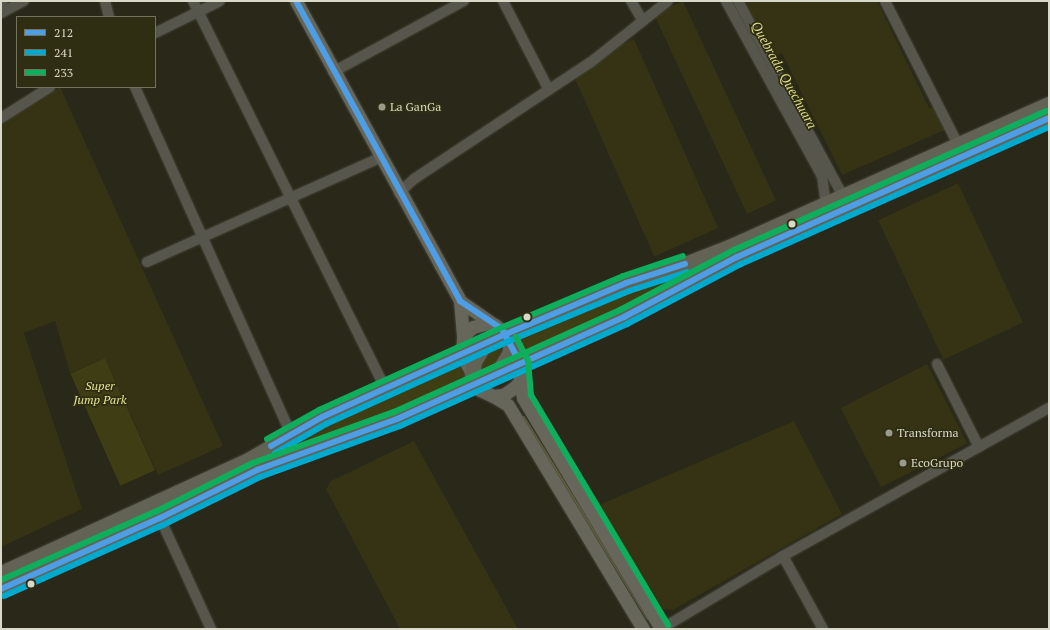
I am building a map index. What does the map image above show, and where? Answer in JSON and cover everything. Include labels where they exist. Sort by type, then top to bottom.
[{"type":"highway","points":[[1,573],[248,460],[322,417],[485,344],[504,334],[626,283],[685,264],[731,246],[1049,104]]},
{"type":"highway","points":[[1,589],[160,518],[257,470],[397,419],[474,378],[498,372],[624,317],[737,257],[1049,118]]},
{"type":"highway","points":[[498,372],[509,354],[504,334]]},
{"type":"highway","points":[[474,378],[474,362],[485,344]]},
{"type":"main road","points":[[296,1],[399,193],[460,301],[504,334],[520,363],[520,381],[523,398],[661,629]]},
{"type":"main road","points":[[460,301],[463,338],[462,354],[480,390],[508,405],[643,629]]},
{"type":"main road","points":[[463,338],[473,327],[488,323],[504,334]]},
{"type":"main road","points":[[493,396],[510,392],[520,381]]},
{"type":"street","points":[[1,13],[24,1]]},
{"type":"street","points":[[105,1],[109,16]]},
{"type":"street","points":[[193,1],[385,388]]},
{"type":"street","points":[[156,33],[220,1]]},
{"type":"street","points":[[333,72],[464,1]]},
{"type":"street","points":[[503,1],[550,90]]},
{"type":"street","points":[[631,1],[644,21]]},
{"type":"street","points":[[399,193],[414,179],[591,62],[668,1]]},
{"type":"street","points":[[726,1],[822,176],[826,203]]},
{"type":"street","points":[[738,1],[843,196]]},
{"type":"street","points":[[885,1],[958,144]]},
{"type":"street","points":[[1,118],[48,88]]},
{"type":"street","points":[[135,88],[291,434]]},
{"type":"street","points":[[147,262],[380,158]]},
{"type":"street","points":[[937,364],[979,447]]},
{"type":"street","points":[[661,629],[783,556],[1049,408]]},
{"type":"street","points":[[160,518],[211,629]]},
{"type":"street","points":[[783,556],[823,629]]},
{"type":"shaded area","points":[[683,1],[776,200],[747,214],[654,15]]},
{"type":"shaded area","points":[[743,1],[877,1],[929,108],[935,106],[947,129],[842,175],[782,53],[772,57]]},
{"type":"shaded area","points":[[634,39],[718,228],[654,257],[570,67]]},
{"type":"shaded area","points":[[60,88],[223,446],[158,475],[105,358],[70,373],[55,321],[24,333],[82,509],[1,547],[1,123]]},
{"type":"shaded area","points":[[958,183],[1023,323],[943,360],[878,220]]},
{"type":"shaded area","name":"EcoGrupo","points":[[927,364],[967,443],[881,487],[841,408]]},
{"type":"shaded area","points":[[794,421],[842,514],[673,610],[663,609],[599,505]]},
{"type":"shaded area","points":[[414,441],[518,629],[400,629],[326,489],[331,481]]},
{"type":"green space","points":[[749,243],[661,293],[523,358],[517,341],[566,315]]},
{"type":"green space","points":[[505,345],[496,365],[479,372],[484,356]]},
{"type":"green space","name":"Super Jump Park","points":[[105,358],[155,470],[120,486],[70,373]]},
{"type":"green space","points":[[458,361],[466,377],[413,406],[293,450],[290,442],[314,428]]},
{"type":"waterway","name":"Quebrada Quechuara","points":[[733,1],[744,24]]},
{"type":"waterway","name":"Quebrada Quechuara","points":[[523,417],[647,618]]},
{"type":"transit line","name":"212","points":[[296,1],[460,301],[502,329],[516,355]]},
{"type":"transit line","name":"233","points":[[1,580],[157,511],[253,463],[394,412],[620,310],[734,250],[1046,111]]},
{"type":"transit line","name":"212","points":[[1,589],[160,518],[257,470],[397,419],[624,317],[737,257],[1049,118]]},
{"type":"transit line","name":"241","points":[[4,596],[163,525],[260,477],[400,426],[627,324],[741,264],[1049,127]]},
{"type":"transit line","name":"233","points":[[267,439],[319,410],[503,327],[623,276],[683,256]]},
{"type":"transit line","name":"212","points":[[271,446],[322,417],[506,334],[626,283],[685,264]]},
{"type":"transit line","name":"241","points":[[275,453],[326,424],[509,341],[629,291],[687,272]]},
{"type":"transit line","name":"233","points":[[516,337],[528,361],[531,395],[668,625]]},
{"type":"place","name":"La GanGa","points":[[382,107]]},
{"type":"place","name":"Transforma","points":[[889,433]]},
{"type":"place","name":"EcoGrupo","points":[[903,463]]}]
